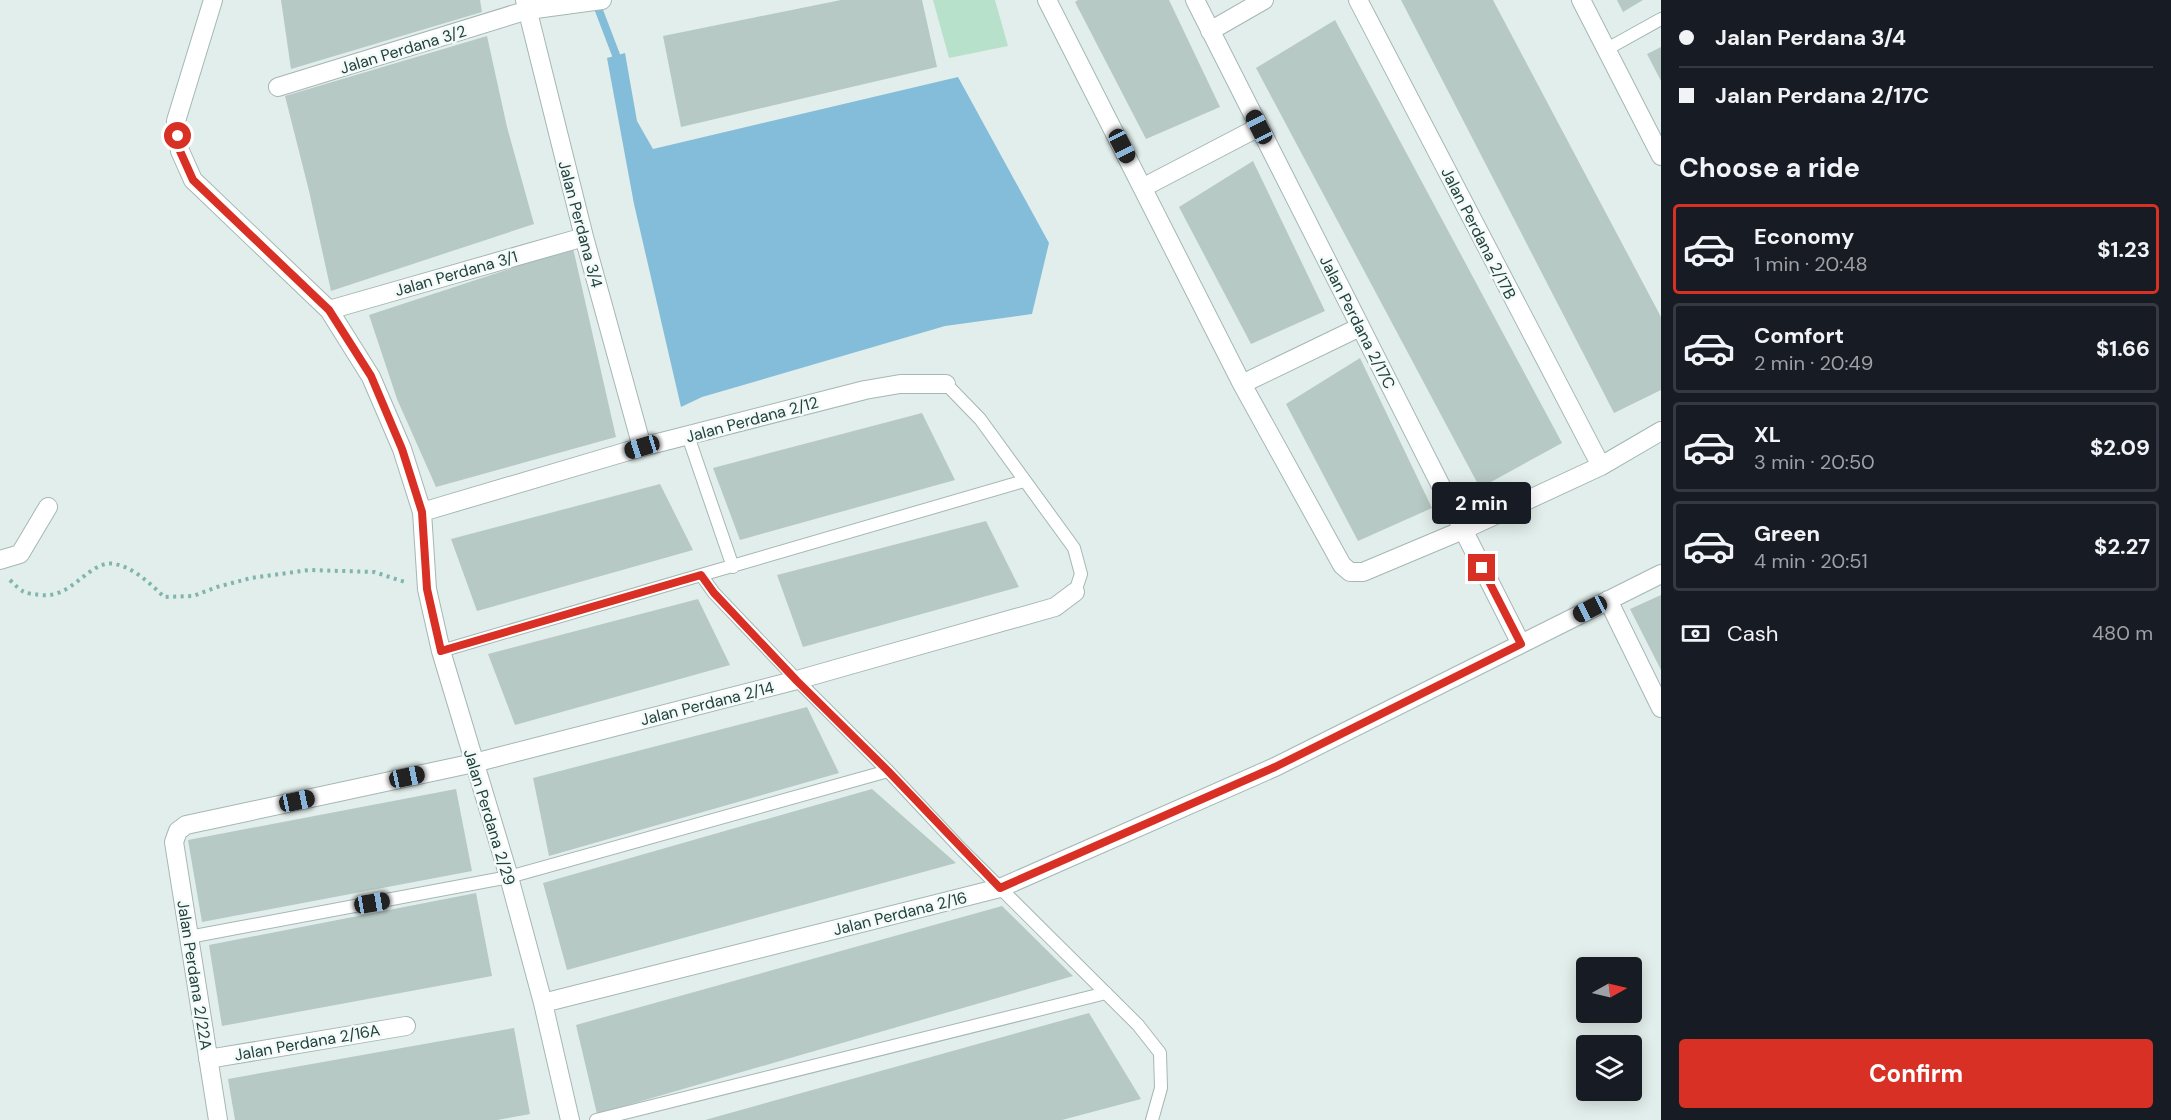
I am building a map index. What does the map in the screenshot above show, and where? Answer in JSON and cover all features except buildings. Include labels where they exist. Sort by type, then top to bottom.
[{"type":"street","points":[[213,0],[176,121],[180,151],[193,180],[329,310],[371,376],[402,449],[422,512]]},
{"type":"street","name":"Jalan Perdana 3/2","points":[[278,87],[526,5],[602,0]]},
{"type":"street","points":[[1047,0],[1144,187],[1242,384],[1342,565],[1350,572],[1363,572],[1463,530],[1601,466],[1661,430]]},
{"type":"street","name":"Jalan Perdana 2/17C","points":[[1195,0],[1521,644]]},
{"type":"street","points":[[1210,31],[1264,0]]},
{"type":"street","name":"Jalan Perdana 2/17B","points":[[1358,0],[1601,466]]},
{"type":"street","points":[[1581,0],[1661,156]]},
{"type":"street","name":"Jalan Perdana 3/4","points":[[526,5],[584,237],[642,447]]},
{"type":"street","points":[[1144,187],[1259,127]]},
{"type":"street","name":"Jalan Perdana 3/1","points":[[329,310],[584,237]]},
{"type":"street","points":[[1242,384],[1360,327]]},
{"type":"street","name":"Jalan Perdana 2/12","points":[[422,512],[642,447],[865,390],[900,384],[946,384]]},
{"type":"street","points":[[3,567],[20,555],[48,507]]},
{"type":"street","name":"Jalan Perdana 2/29","points":[[422,512],[427,589],[441,651],[509,877],[543,1003],[570,1120]]},
{"type":"street","name":"Jalan Perdana 2/16","points":[[543,1003],[1000,888],[1275,767],[1661,574]]},
{"type":"street","name":"Jalan Perdana 2/14","points":[[178,831],[186,825],[474,763],[797,681],[1055,607],[1075,592]]},
{"type":"street","points":[[1608,600],[1661,708]]},
{"type":"street","name":"Jalan Perdana 2/22A","points":[[178,831],[174,842],[218,1120]]},
{"type":"street","name":"Jalan Perdana 2/16A","points":[[208,1059],[406,1026]]},
{"type":"lane","points":[[1607,50],[1661,19]]},
{"type":"lane","points":[[946,384],[980,419],[1074,548],[1081,574],[1075,592]]},
{"type":"lane","points":[[687,436],[733,567]]},
{"type":"lane","points":[[441,651],[1024,481]]},
{"type":"lane","points":[[701,575],[714,593],[797,681],[1138,1025],[1160,1053],[1161,1088],[1152,1120]]},
{"type":"lane","points":[[189,937],[509,877],[888,771]]},
{"type":"lane","points":[[596,1120],[1106,993]]},
{"type":"path","points":[[3,567],[22,593],[52,596],[74,585],[93,568],[113,563],[146,579],[164,597],[193,596],[251,578],[309,570],[374,572],[427,589]]},
{"type":"green space","points":[[933,0],[995,0],[1008,46],[949,58]]},
{"type":"water","points":[[625,53],[637,121],[653,149],[958,77],[1049,243],[1032,314],[945,326],[702,397],[681,407],[634,204],[607,58]]},
{"type":"waterway","points":[[595,0],[616,55]]},
{"type":"route","points":[[178,136],[180,151],[193,180],[329,310],[371,376],[402,449],[422,512],[427,589],[441,651],[701,575],[714,593],[797,681],[888,771],[1000,888],[1275,767],[1521,644],[1482,568]]}]
